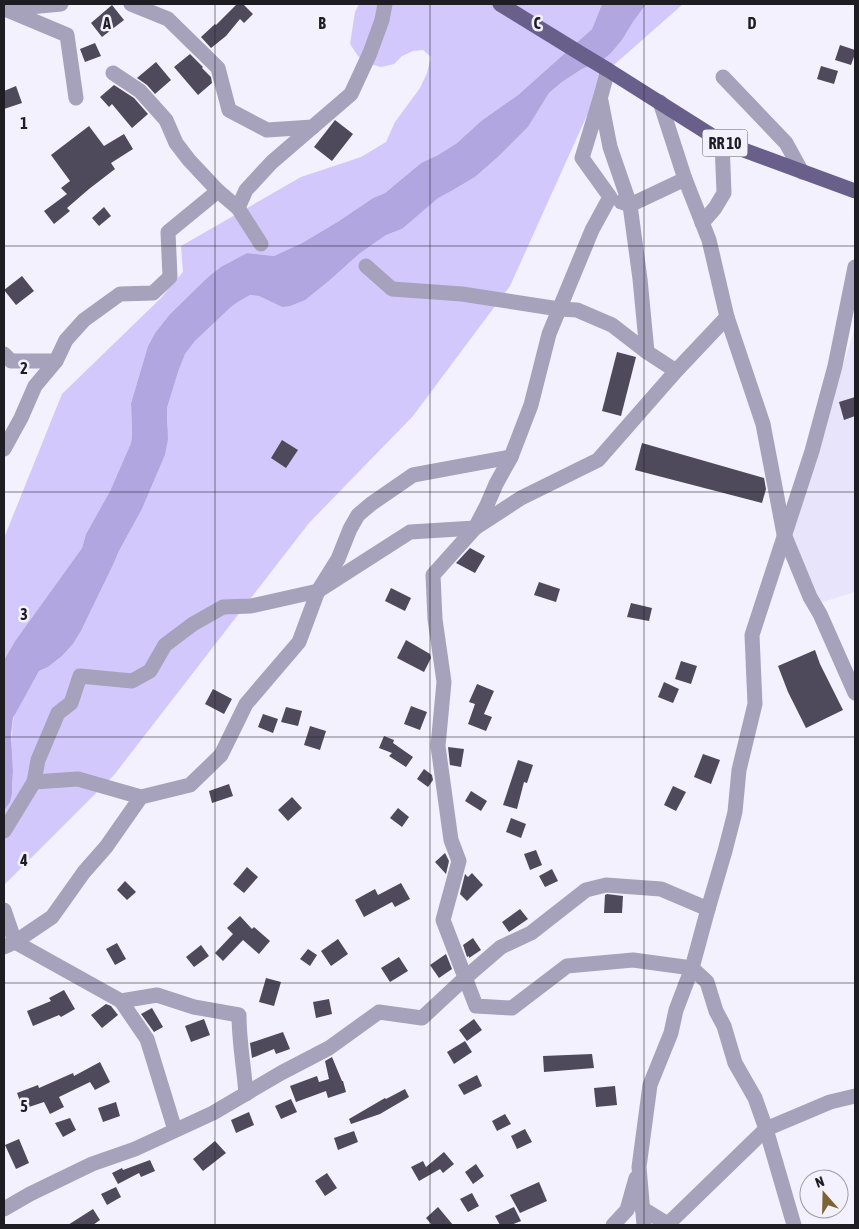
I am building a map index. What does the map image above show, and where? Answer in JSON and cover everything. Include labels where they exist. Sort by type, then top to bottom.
[{"type":"main road","name":"RR 10","points":[[500,4],[722,142],[855,191]]},
{"type":"street","points":[[4,10],[61,4]]},
{"type":"street","points":[[131,4],[168,19],[218,68],[229,110],[267,130],[313,126]]},
{"type":"street","points":[[238,208],[246,190],[272,162],[352,94],[370,53],[382,20],[385,4]]},
{"type":"street","points":[[4,10],[67,35],[76,98]]},
{"type":"street","points":[[608,70],[582,158],[610,197],[630,205],[685,179]]},
{"type":"street","points":[[113,73],[140,91],[166,120],[180,149],[218,191],[238,208],[261,244]]},
{"type":"street","points":[[723,77],[786,142],[802,172]]},
{"type":"street","points":[[600,99],[610,147],[630,205],[647,352]]},
{"type":"street","points":[[660,102],[685,179],[709,240],[727,317],[762,424],[784,534],[810,597],[820,614],[855,692]]},
{"type":"street","points":[[702,223],[715,208],[724,193],[722,142]]},
{"type":"street","points":[[4,449],[21,418],[35,386],[56,361],[66,340],[84,320],[120,294],[152,293],[170,277],[168,232],[218,191]]},
{"type":"street","points":[[610,197],[592,230],[549,334],[531,404],[511,457],[475,528],[433,575],[435,619],[444,682],[438,746],[451,840],[460,861],[443,920],[476,1006],[512,1008],[568,966],[633,960],[692,968],[707,982],[716,1011],[724,1026],[735,1063],[755,1098],[794,1225]]},
{"type":"street","points":[[366,266],[392,290],[462,294],[577,310],[612,325],[676,371]]},
{"type":"street","points":[[621,1225],[639,1166],[650,1084],[692,968],[726,851],[735,812],[739,770],[754,704],[752,635],[812,451],[832,375],[855,267]]},
{"type":"street","points":[[4,830],[34,782],[38,760],[58,714],[71,704],[80,676],[132,681],[150,671],[165,645],[193,624],[223,607],[251,606],[318,592],[410,532],[475,528],[521,498],[598,460],[676,371],[727,317]]},
{"type":"street","points":[[4,354],[11,361],[56,361]]},
{"type":"street","points":[[34,782],[78,779],[141,796],[190,786],[221,755],[246,704],[299,642],[318,592],[338,559],[358,515],[413,475],[511,457]]},
{"type":"street","points":[[9,944],[52,917],[84,872],[106,847],[141,796]]},
{"type":"street","points":[[4,1209],[30,1194],[92,1164],[134,1149],[213,1113],[281,1073],[329,1048],[379,1012],[422,1018],[501,947],[531,933],[586,890],[606,885],[661,889],[708,909]]},
{"type":"street","points":[[4,910],[9,944]]},
{"type":"street","points":[[9,944],[121,1001],[147,1039],[175,1130]]},
{"type":"street","points":[[121,1001],[157,995],[194,1007],[239,1016],[239,1039],[244,1062],[246,1094]]},
{"type":"street","points":[[629,1203],[668,1225],[766,1129],[830,1102],[855,1096]]},
{"type":"street","points":[[639,1166],[644,1225]]},
{"type":"street","points":[[613,1225],[629,1203]]},
{"type":"shaded area","points":[[359,4],[602,4],[592,29],[518,95],[481,121],[457,143],[421,163],[385,193],[373,198],[302,243],[274,256],[247,253],[208,277],[170,314],[155,333],[148,346],[131,403],[131,443],[110,491],[86,534],[82,548],[15,641],[4,660],[4,538],[62,394],[161,298],[183,272],[181,246],[301,177],[361,157],[386,142],[395,122],[420,88],[427,73],[431,57],[423,50],[413,51],[402,56],[394,64],[381,67],[370,64],[358,56],[350,44],[355,12]]},
{"type":"shaded area","points":[[602,4],[646,4],[612,52],[605,58],[582,69],[562,82],[549,93],[528,127],[475,177],[438,198],[402,229],[386,235],[359,254],[305,300],[282,307],[259,296],[250,295],[238,302],[195,341],[185,354],[167,408],[168,439],[165,455],[142,509],[73,644],[62,656],[48,667],[39,671],[13,718],[11,734],[12,794],[10,802],[4,811],[4,660],[15,641],[82,548],[86,534],[110,491],[131,443],[131,403],[148,346],[155,333],[170,314],[221,267],[247,253],[274,256],[302,243],[373,198],[385,193],[421,163],[457,143],[481,121],[518,95],[592,29]]},
{"type":"shaded area","points":[[646,4],[683,4],[607,71],[510,286],[413,416],[309,523],[114,775],[4,885],[4,811],[12,790],[12,736],[16,711],[39,671],[48,667],[62,656],[73,644],[142,509],[165,455],[168,424],[167,408],[185,354],[195,341],[238,302],[250,295],[259,296],[282,307],[317,290],[359,254],[386,235],[402,229],[438,197],[475,177],[528,127],[549,93],[562,82],[612,52]]},
{"type":"shaded area","points":[[855,328],[855,592],[810,606],[790,531]]},
{"type":"building","points":[[237,4],[243,4],[253,14],[244,23],[240,19],[226,36],[211,48],[201,37]]},
{"type":"building","points":[[112,5],[124,20],[102,37],[91,23]]},
{"type":"building","points":[[95,43],[101,56],[85,62],[80,49]]},
{"type":"building","points":[[840,45],[855,50],[851,65],[835,60]]},
{"type":"building","points":[[190,54],[211,77],[212,83],[198,95],[174,67]]},
{"type":"building","points":[[156,62],[171,80],[155,94],[137,78]]},
{"type":"building","points":[[821,66],[838,71],[834,84],[817,79]]},
{"type":"building","points":[[114,85],[134,98],[148,114],[132,128],[112,104],[109,107],[100,97]]},
{"type":"building","points":[[16,86],[22,103],[4,109],[4,91]]},
{"type":"building","points":[[335,120],[353,134],[332,161],[314,147]]},
{"type":"building","points":[[89,126],[104,146],[124,134],[133,149],[111,163],[115,169],[67,208],[70,211],[54,224],[44,211],[67,194],[61,188],[70,181],[51,155]]},
{"type":"building","points":[[104,207],[111,216],[99,226],[92,218]]},
{"type":"building","points":[[22,276],[34,291],[16,305],[4,290]]},
{"type":"building","points":[[617,352],[636,357],[621,416],[602,411]]},
{"type":"building","points":[[855,397],[855,416],[844,420],[839,402]]},
{"type":"building","points":[[282,440],[298,450],[286,468],[271,458]]},
{"type":"building","points":[[642,443],[764,478],[766,489],[762,503],[635,470]]},
{"type":"building","points":[[470,548],[485,556],[475,573],[456,563]]},
{"type":"building","points":[[539,582],[560,589],[556,602],[534,595]]},
{"type":"building","points":[[391,588],[411,598],[405,611],[385,601]]},
{"type":"building","points":[[631,603],[652,608],[649,621],[627,617]]},
{"type":"building","points":[[406,640],[430,654],[431,658],[424,672],[397,658]]},
{"type":"building","points":[[815,650],[843,710],[806,728],[788,692],[778,666]]},
{"type":"building","points":[[681,661],[697,666],[691,684],[675,679]]},
{"type":"building","points":[[664,682],[679,689],[673,703],[658,697]]},
{"type":"building","points":[[477,684],[494,691],[484,714],[492,717],[486,731],[468,724],[475,704],[469,702]]},
{"type":"building","points":[[213,689],[232,699],[224,714],[205,704]]},
{"type":"building","points":[[411,706],[427,712],[420,730],[404,724]]},
{"type":"building","points":[[286,707],[302,711],[298,726],[281,722]]},
{"type":"building","points":[[263,714],[278,719],[273,733],[258,727]]},
{"type":"building","points":[[310,726],[326,731],[320,750],[304,745]]},
{"type":"building","points":[[384,736],[394,740],[393,743],[413,757],[406,767],[389,756],[392,753],[379,748]]},
{"type":"building","points":[[448,747],[464,749],[461,767],[450,765]]},
{"type":"building","points":[[703,754],[720,760],[711,784],[694,777]]},
{"type":"building","points":[[518,760],[533,765],[527,783],[524,782],[517,809],[503,805]]},
{"type":"building","points":[[424,769],[432,775],[433,780],[428,787],[417,779]]},
{"type":"building","points":[[229,784],[233,796],[212,803],[209,791]]},
{"type":"building","points":[[673,786],[686,792],[676,811],[664,805]]},
{"type":"building","points":[[471,791],[487,801],[481,811],[465,801]]},
{"type":"building","points":[[292,797],[302,808],[288,821],[278,810]]},
{"type":"building","points":[[398,808],[409,817],[402,827],[390,818]]},
{"type":"building","points":[[511,818],[526,824],[521,838],[506,832]]},
{"type":"building","points":[[536,850],[542,865],[530,870],[524,854]]},
{"type":"building","points":[[445,853],[449,861],[446,874],[435,862]]},
{"type":"building","points":[[247,867],[258,877],[244,893],[233,884]]},
{"type":"building","points":[[552,869],[558,881],[545,887],[539,876]]},
{"type":"building","points":[[472,873],[483,885],[467,901],[460,894],[465,874],[468,877]]},
{"type":"building","points":[[125,881],[136,892],[127,900],[117,890]]},
{"type":"building","points":[[401,883],[410,899],[395,907],[392,902],[364,917],[355,900],[375,889],[378,895]]},
{"type":"building","points":[[605,895],[623,896],[622,913],[604,913]]},
{"type":"building","points":[[520,909],[528,919],[509,932],[502,922]]},
{"type":"building","points":[[240,916],[252,929],[254,927],[270,941],[259,954],[243,940],[223,961],[215,953],[233,934],[227,928]]},
{"type":"building","points":[[473,938],[481,950],[469,958],[463,945]]},
{"type":"building","points":[[338,939],[348,954],[331,966],[321,951]]},
{"type":"building","points":[[117,943],[126,959],[115,965],[106,949]]},
{"type":"building","points":[[201,945],[209,956],[194,967],[186,957]]},
{"type":"building","points":[[308,949],[317,955],[310,966],[300,959]]},
{"type":"building","points":[[446,954],[452,969],[439,978],[430,965]]},
{"type":"building","points":[[399,957],[408,971],[390,982],[381,968]]},
{"type":"building","points":[[266,978],[281,982],[274,1006],[259,1002]]},
{"type":"building","points":[[64,990],[75,1009],[61,1017],[59,1015],[33,1026],[27,1011],[51,1001],[49,998]]},
{"type":"building","points":[[329,999],[332,1014],[316,1018],[313,1002]]},
{"type":"building","points":[[106,1004],[111,1006],[118,1015],[102,1028],[91,1015]]},
{"type":"building","points":[[152,1008],[163,1027],[154,1032],[141,1014]]},
{"type":"building","points":[[204,1019],[210,1035],[191,1042],[185,1026]]},
{"type":"building","points":[[474,1019],[482,1030],[467,1041],[459,1030]]},
{"type":"building","points":[[283,1032],[290,1049],[276,1054],[274,1049],[252,1058],[250,1043]]},
{"type":"building","points":[[465,1041],[472,1052],[454,1064],[447,1052]]},
{"type":"building","points":[[592,1054],[594,1068],[544,1072],[543,1056]]},
{"type":"building","points":[[332,1057],[346,1092],[328,1098],[326,1091],[296,1102],[290,1086],[317,1076],[319,1082],[329,1079],[325,1061]]},
{"type":"building","points":[[100,1062],[110,1082],[95,1090],[90,1082],[59,1097],[64,1107],[50,1114],[44,1102],[23,1109],[17,1093],[38,1085],[39,1088],[73,1073],[74,1076]]},
{"type":"building","points":[[477,1075],[482,1086],[464,1095],[458,1085]]},
{"type":"building","points":[[615,1086],[617,1105],[596,1107],[594,1088]]},
{"type":"building","points":[[405,1089],[409,1097],[380,1114],[351,1124],[349,1119],[385,1098]]},
{"type":"building","points":[[291,1099],[297,1112],[281,1119],[275,1106]]},
{"type":"building","points":[[116,1102],[120,1116],[103,1122],[98,1108]]},
{"type":"building","points":[[249,1112],[254,1125],[236,1133],[231,1120]]},
{"type":"building","points":[[505,1114],[511,1124],[497,1131],[492,1121]]},
{"type":"building","points":[[70,1118],[76,1130],[63,1137],[55,1123]]},
{"type":"building","points":[[525,1129],[532,1142],[517,1149],[511,1136]]},
{"type":"building","points":[[354,1131],[358,1142],[338,1150],[334,1138]]},
{"type":"building","points":[[19,1139],[29,1163],[16,1169],[5,1145]]},
{"type":"building","points":[[215,1141],[226,1153],[203,1171],[193,1159]]},
{"type":"building","points":[[444,1152],[454,1164],[443,1173],[440,1169],[419,1181],[411,1167],[423,1161],[426,1167]]},
{"type":"building","points":[[150,1160],[155,1171],[141,1177],[139,1173],[118,1184],[112,1173],[122,1168],[123,1170]]},
{"type":"building","points":[[476,1164],[484,1176],[473,1184],[465,1172]]},
{"type":"building","points":[[327,1173],[337,1188],[325,1196],[315,1181]]},
{"type":"building","points":[[539,1182],[547,1201],[520,1213],[510,1195]]},
{"type":"building","points":[[116,1187],[121,1197],[107,1205],[101,1194]]},
{"type":"building","points":[[472,1193],[479,1206],[468,1212],[460,1199]]},
{"type":"building","points":[[438,1207],[453,1225],[432,1225],[426,1218]]},
{"type":"building","points":[[514,1207],[521,1221],[511,1225],[500,1225],[495,1216]]},
{"type":"building","points":[[93,1209],[100,1220],[93,1225],[68,1225]]}]
